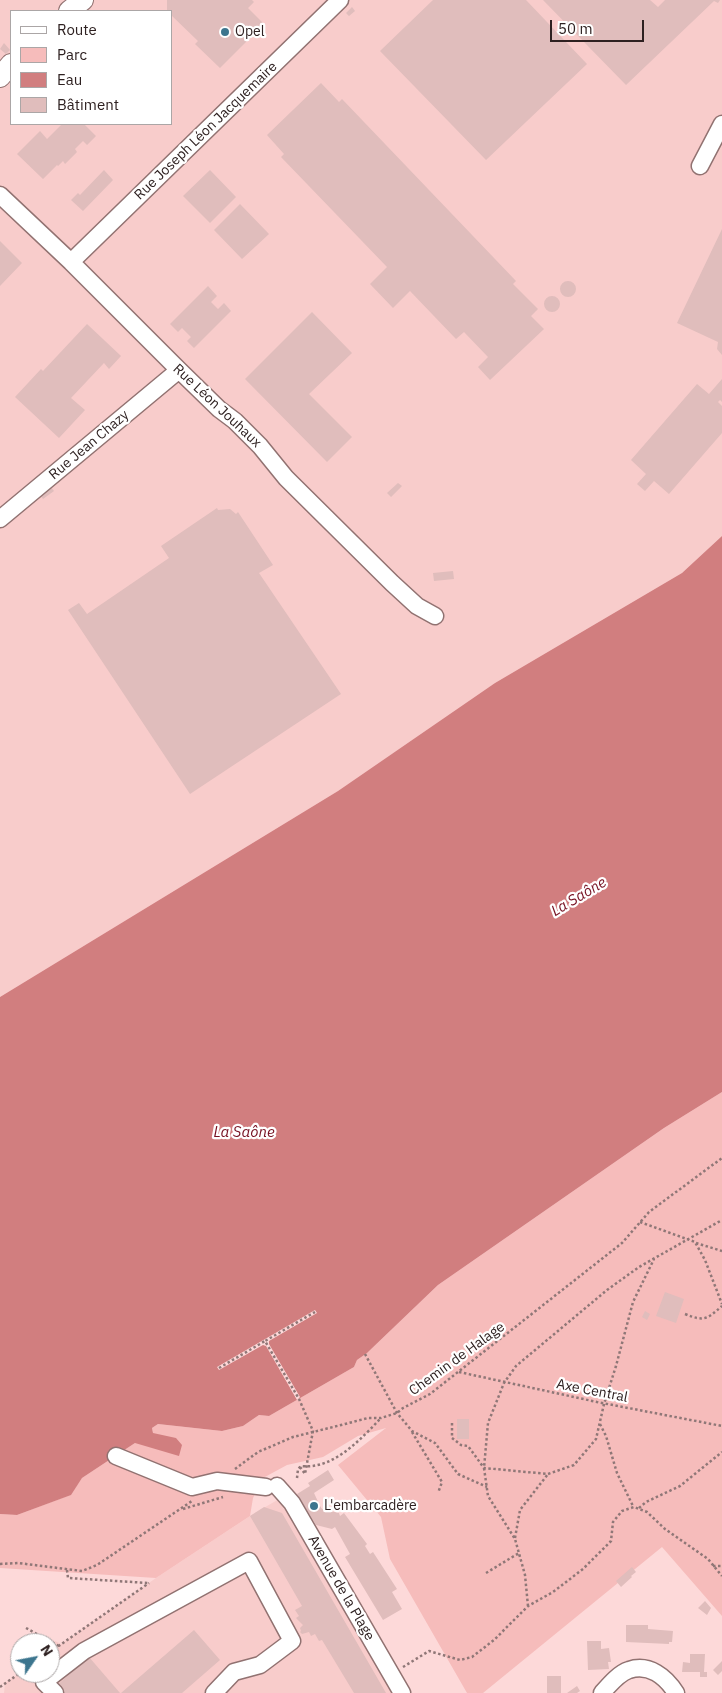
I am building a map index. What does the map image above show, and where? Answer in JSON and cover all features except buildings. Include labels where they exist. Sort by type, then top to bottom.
[{"type":"main road","points":[[70,10],[83,0]]},
{"type":"main road","points":[[80,10],[88,0]]},
{"type":"main road","points":[[0,77],[10,65]]},
{"type":"main road","points":[[0,92],[10,82]]},
{"type":"street","name":"Rue Joseph Léon Jacquemaire","points":[[71,262],[340,0]]},
{"type":"street","points":[[700,166],[722,124]]},
{"type":"street","name":"Rue Léon Jouhaux","points":[[0,195],[71,262],[179,370],[248,434],[286,478],[392,583],[417,606],[435,616]]},
{"type":"street","name":"Rue Jean Chazy","points":[[0,519],[179,370]]},
{"type":"street","points":[[116,1456],[192,1487],[217,1481]]},
{"type":"street","name":"Avenue de la Plage","points":[[217,1481],[271,1487],[292,1503],[402,1693]]},
{"type":"street","points":[[55,1693],[44,1682],[84,1651],[249,1561],[292,1641],[260,1665],[234,1672],[214,1693]]},
{"type":"street","points":[[602,1693],[629,1670],[645,1668],[669,1682],[676,1693]]},
{"type":"path","name":"Chemin de Halage","points":[[217,1481],[258,1452],[312,1431],[368,1418],[381,1418],[397,1413],[430,1394],[622,1243],[649,1212],[722,1158]]},
{"type":"path","points":[[528,1606],[525,1575],[515,1540],[488,1496],[484,1468],[488,1423],[504,1383],[516,1366],[607,1290],[654,1259],[722,1220]]},
{"type":"path","points":[[640,1222],[722,1251]]},
{"type":"path","points":[[685,1314],[698,1319],[707,1318],[722,1305],[705,1260],[695,1242]]},
{"type":"path","points":[[452,1423],[452,1438],[460,1445],[468,1446],[484,1468],[548,1474],[574,1465],[596,1439],[633,1302],[654,1259]]},
{"type":"path","points":[[219,1368],[315,1312]]},
{"type":"path","points":[[265,1341],[298,1399],[312,1431],[305,1474],[300,1467]]},
{"type":"path","points":[[365,1354],[397,1413],[412,1431],[442,1482],[438,1493]]},
{"type":"path","name":"Axe Central","points":[[459,1372],[604,1404],[722,1426]]},
{"type":"path","points":[[300,1467],[321,1466],[357,1444],[381,1418]]},
{"type":"path","points":[[600,1422],[617,1473],[634,1507]]},
{"type":"path","points":[[412,1431],[435,1443],[458,1474],[487,1487]]},
{"type":"path","points":[[639,1509],[646,1502],[680,1486],[722,1452]]},
{"type":"path","points":[[297,1478],[300,1467]]},
{"type":"path","points":[[515,1540],[520,1510],[548,1474]]},
{"type":"path","points":[[181,1509],[229,1495]]},
{"type":"path","points":[[0,1564],[18,1563],[82,1572],[97,1565],[196,1498]]},
{"type":"path","points":[[392,1674],[429,1651],[460,1660],[472,1657],[494,1640],[528,1606],[553,1592],[583,1569],[611,1541],[613,1522],[622,1511],[634,1507],[647,1512],[665,1529],[708,1559],[722,1576]]},
{"type":"path","points":[[486,1573],[519,1553]]},
{"type":"path","points":[[713,1566],[722,1566]]},
{"type":"path","points":[[60,1645],[149,1583],[68,1578],[67,1570]]},
{"type":"path","points":[[26,1628],[35,1633]]},
{"type":"shaded area","points":[[0,0],[722,0],[722,536],[682,573],[495,683],[338,791],[0,997]]},
{"type":"shaded area","points":[[279,1499],[392,1693],[4,1693],[5,1683],[10,1680],[10,1683],[60,1683],[60,1644],[250,1516]]},
{"type":"green space","points":[[722,1092],[722,1616],[662,1547],[483,1693],[467,1693],[390,1559],[381,1517],[338,1465],[386,1428],[358,1436],[323,1457],[287,1465],[263,1478],[253,1498],[250,1516],[156,1578],[0,1568],[0,1514],[17,1515],[70,1495],[82,1478],[153,1433],[152,1428],[158,1424],[222,1431],[243,1426],[259,1415],[269,1416],[354,1367],[357,1360],[367,1353],[438,1285],[664,1128]]},
{"type":"water","name":"La Saône","points":[[722,536],[722,1092],[664,1128],[438,1285],[367,1353],[357,1360],[354,1367],[269,1416],[259,1415],[243,1426],[222,1431],[158,1424],[152,1428],[153,1433],[176,1438],[182,1445],[179,1456],[135,1443],[82,1478],[71,1495],[17,1515],[0,1514],[0,997],[338,791],[495,683],[682,573]]},
{"type":"pier","points":[[315,1310],[317,1313],[269,1341],[300,1397],[297,1400],[266,1346],[263,1345],[219,1370],[217,1367]]},
{"type":"place","name":"Opel","points":[[225,32]]},
{"type":"place","name":"L'embarcadère","points":[[314,1506]]}]
